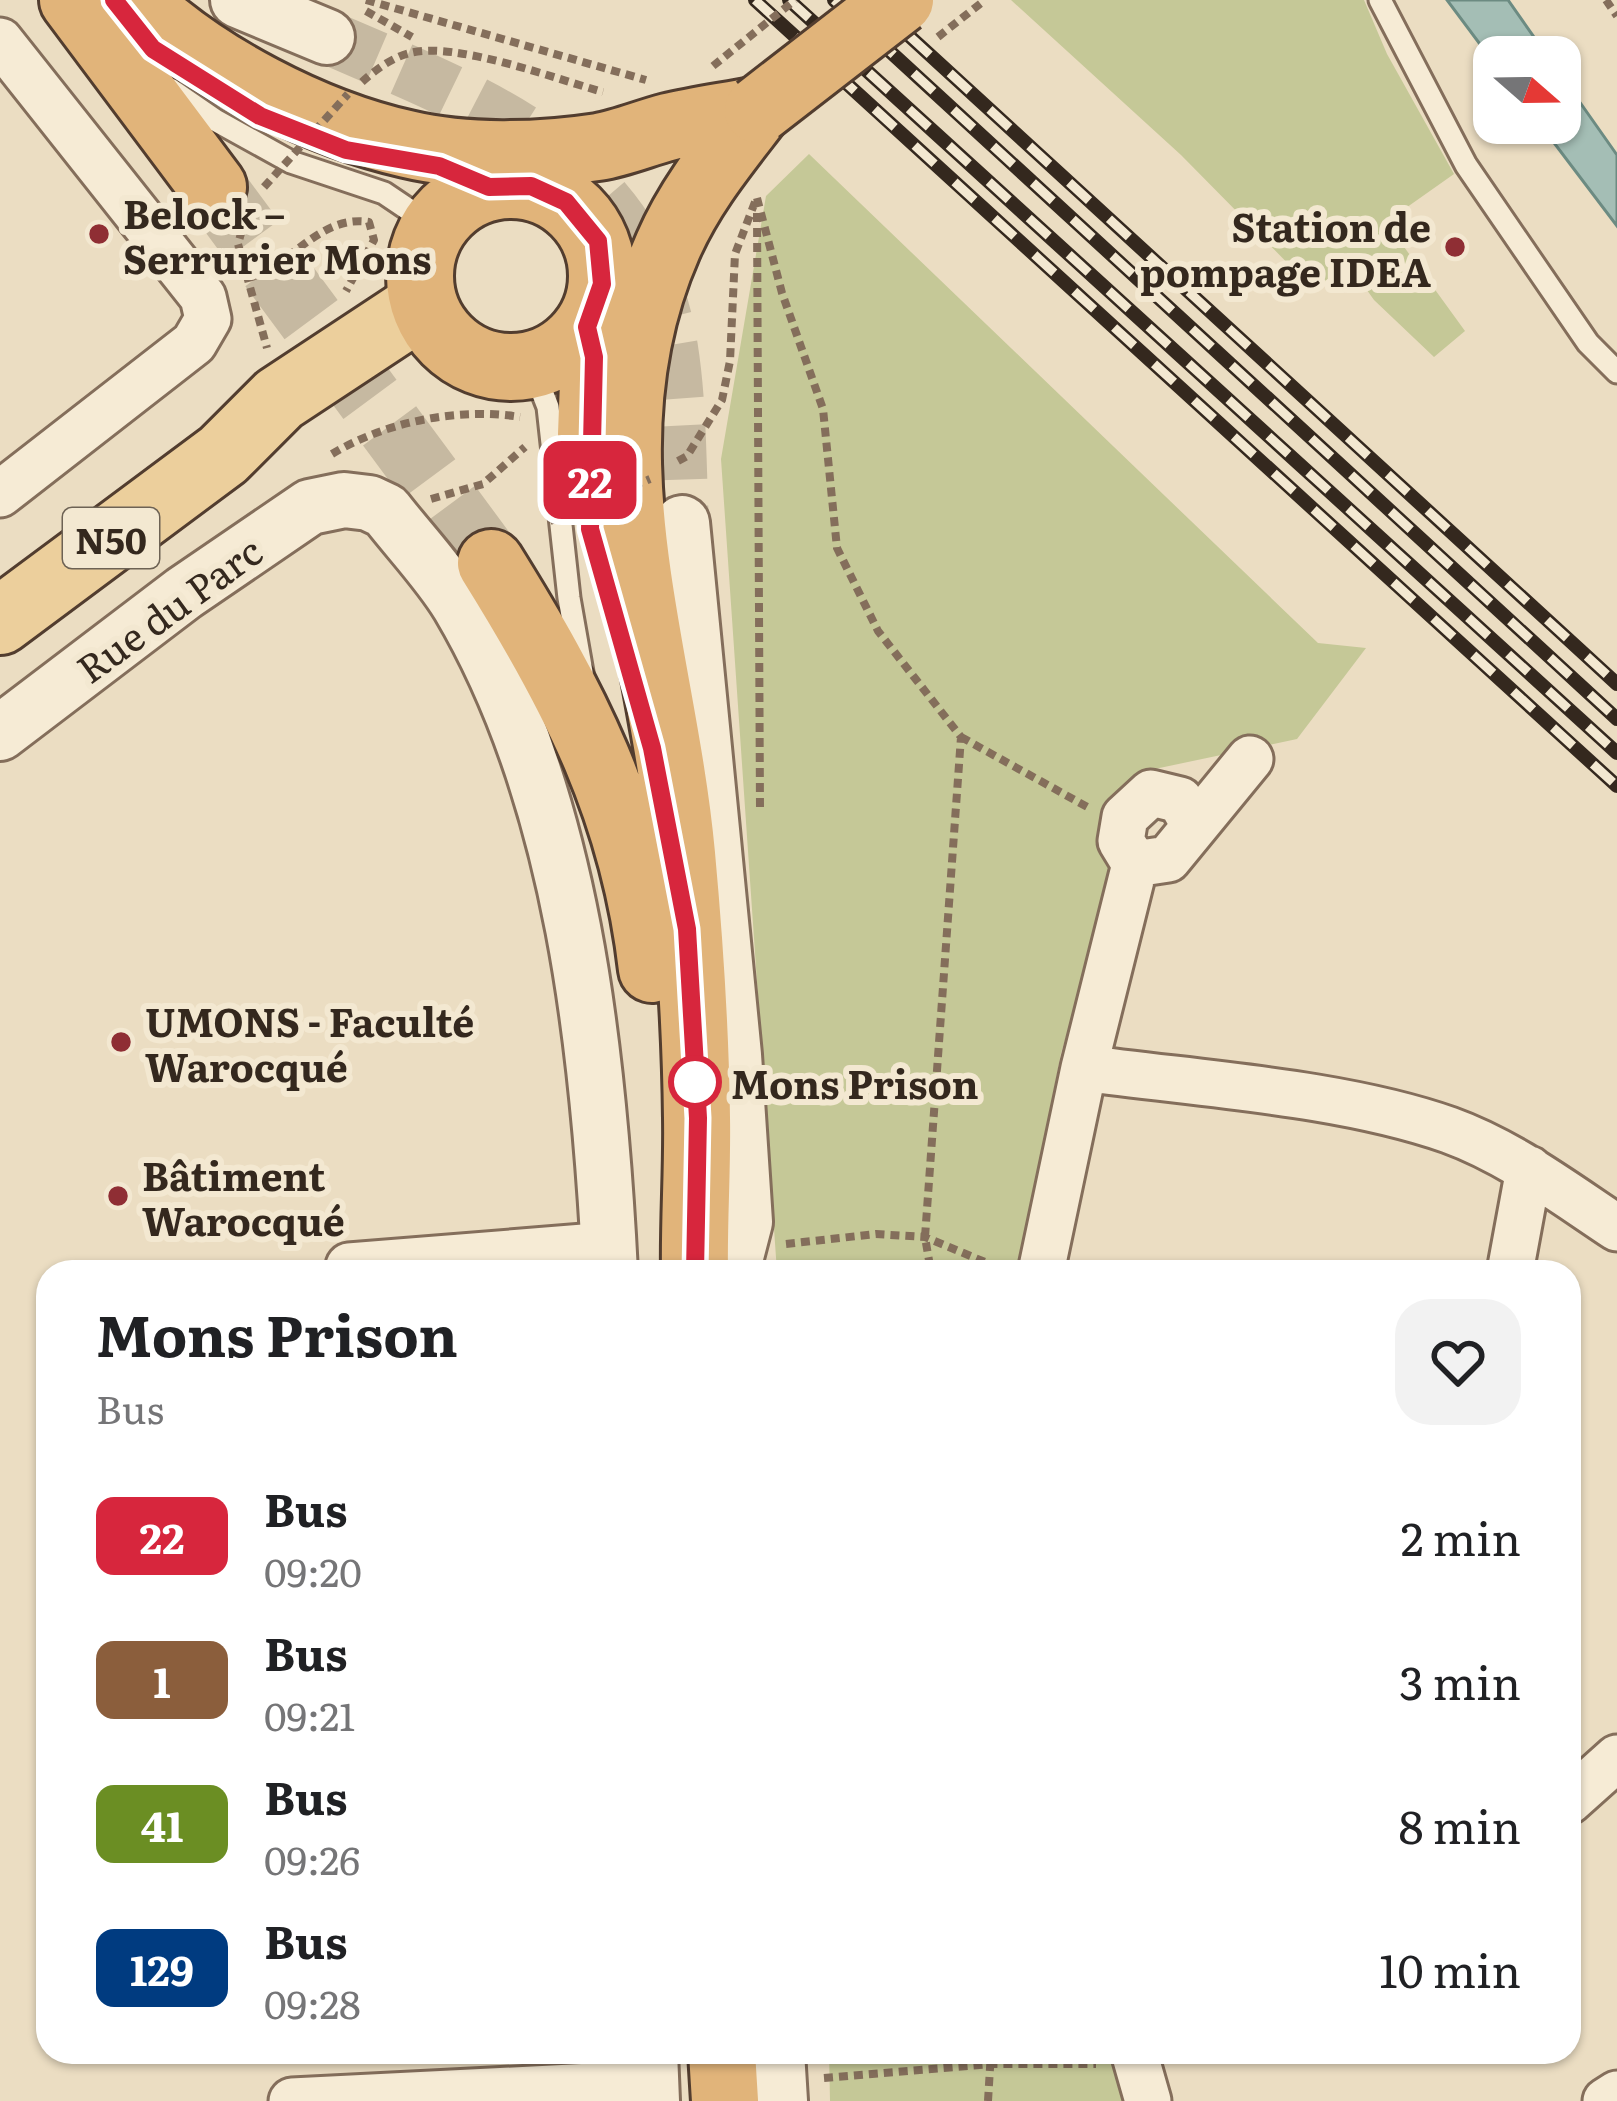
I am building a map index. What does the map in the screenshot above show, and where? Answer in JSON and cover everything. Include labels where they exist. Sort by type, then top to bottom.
[{"type":"highway","points":[[108,12],[167,31],[305,109],[410,145],[514,152],[598,147],[670,127],[900,0]]},
{"type":"highway","points":[[108,12],[153,49],[260,116],[346,150],[439,166],[489,187]]},
{"type":"highway","points":[[108,12],[239,187]]},
{"type":"highway","points":[[687,929],[652,748],[590,529],[595,299],[598,241],[566,202],[531,186],[489,187],[470,193],[434,226],[424,242],[419,282],[435,324],[528,392],[595,299],[736,88]]},
{"type":"highway","points":[[694,1260],[698,1118],[687,929],[671,770],[631,544],[626,465],[634,365],[667,247],[700,185],[736,88]]},
{"type":"highway","points":[[566,202],[682,168]]},
{"type":"highway","points":[[490,563],[552,662],[596,749],[630,848],[648,929],[660,1035],[673,1260]]},
{"type":"highway","points":[[723,2064],[725,2101]]},
{"type":"main road","name":"N50","points":[[0,621],[223,455],[298,427],[371,380],[435,324]]},
{"type":"street","points":[[238,0],[338,19]]},
{"type":"street","points":[[0,40],[202,297],[208,319],[194,343],[0,494]]},
{"type":"street","points":[[337,478],[386,511],[457,602],[501,684],[534,766],[592,1043],[604,1143],[609,1259],[572,1260]]},
{"type":"street","name":"Rue du Parc","points":[[0,734],[184,593],[310,507],[337,478]]},
{"type":"street","points":[[682,523],[737,1102],[745,1222],[734,1260]]},
{"type":"street","points":[[1044,1260],[1129,845],[1168,859],[1250,759]]},
{"type":"street","points":[[1084,1068],[1367,1107],[1451,1131],[1529,1169],[1617,1228]]},
{"type":"street","points":[[698,1118],[713,1209],[728,1260]]},
{"type":"street","points":[[1512,1260],[1529,1169]]},
{"type":"street","points":[[1581,1790],[1617,1758]]},
{"type":"street","points":[[292,2101],[651,2079]]},
{"type":"street","points":[[1606,2101],[1617,2094]]},
{"type":"lane","points":[[1380,0],[1466,166],[1588,344],[1617,372]]},
{"type":"lane","points":[[108,12],[234,131],[291,162],[384,193],[434,226]]},
{"type":"lane","points":[[528,392],[548,406],[569,598],[596,749]]},
{"type":"path","points":[[366,0],[649,80]]},
{"type":"path","points":[[696,80],[736,88],[795,0]]},
{"type":"path","points":[[1606,0],[1617,16]]},
{"type":"path","points":[[338,19],[412,37]]},
{"type":"path","points":[[239,187],[375,70],[407,53],[457,52],[614,95]]},
{"type":"path","points":[[550,521],[650,479],[687,456],[722,400],[730,361],[735,254],[757,198]]},
{"type":"path","points":[[757,198],[782,293],[823,409],[837,548],[878,631],[961,737],[1129,845]]},
{"type":"path","points":[[757,198],[760,820]]},
{"type":"path","points":[[270,360],[248,278],[300,244],[352,219],[369,222],[374,240],[342,298]]},
{"type":"path","points":[[337,478],[376,433],[466,415],[528,392]]},
{"type":"path","points":[[423,501],[483,484],[512,462],[535,433]]},
{"type":"path","points":[[929,1260],[925,1237],[961,737]]},
{"type":"path","points":[[798,1243],[876,1234],[925,1237],[981,1260]]},
{"type":"path","points":[[988,2101],[991,2064]]},
{"type":"path","points":[[793,2077],[991,2064],[1146,2067]]},
{"type":"green space","points":[[1011,0],[1364,0],[1387,54],[1454,174],[1386,222],[1465,331],[1434,357],[1374,300],[1347,262],[1315,291],[1181,155]]},
{"type":"green space","points":[[809,154],[1318,643],[1366,648],[1297,739],[1150,770],[1111,801],[1116,875],[1061,1053],[1021,1260],[776,1260],[721,459],[766,196]]},
{"type":"green space","points":[[829,2064],[1124,2064],[1132,2101],[830,2101]]},
{"type":"water","points":[[1447,0],[1508,0],[1533,36],[1474,36]]},
{"type":"water","points":[[1581,104],[1617,155],[1617,226],[1555,144],[1581,144]]},
{"type":"tunnel","points":[[327,37],[496,115],[546,147],[590,184],[626,229],[654,283],[671,348],[682,523]]},
{"type":"tunnel","points":[[213,187],[491,563]]},
{"type":"railway","points":[[755,0],[1617,786]]},
{"type":"railway","points":[[789,0],[1617,753]]},
{"type":"railway","points":[[834,0],[1617,719]]},
{"type":"railway","points":[[870,0],[1617,684]]},
{"type":"bus line","name":"22","points":[[114,0],[153,49],[260,116],[346,150],[439,166],[489,187],[531,186],[566,202],[598,241],[602,284],[587,327],[594,357],[590,529],[652,748],[687,929],[698,1118],[695,1260]]},
{"type":"place","name":"Belock – Serrurier Mons","points":[[99,234]]},
{"type":"place","name":"Station de pompage IDEA","points":[[1455,247]]},
{"type":"place","name":"UMONS - Faculté Warocqué","points":[[121,1042]]},
{"type":"place","name":"Mons Prison","points":[[695,1082]]},
{"type":"place","name":"Bâtiment Warocqué","points":[[118,1196]]}]
